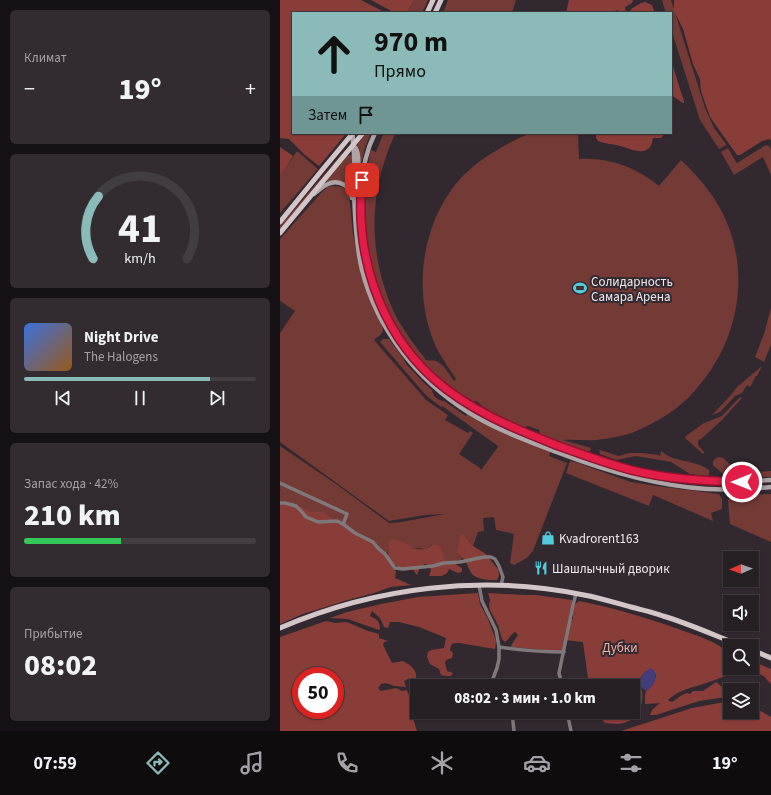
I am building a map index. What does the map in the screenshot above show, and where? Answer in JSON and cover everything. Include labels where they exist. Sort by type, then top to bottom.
[{"type":"main road","points":[[427,12],[433,0]]},
{"type":"main road","points":[[436,12],[442,0]]},
{"type":"main road","points":[[280,222],[352,134]]},
{"type":"main road","points":[[353,134],[357,240]]},
{"type":"main road","points":[[280,233],[362,134]]},
{"type":"main road","points":[[361,218],[363,171],[368,148],[375,134]]},
{"type":"main road","points":[[342,146],[350,144],[356,148],[358,157],[361,218],[365,252],[376,295],[402,343],[441,393],[470,413],[504,431],[611,471],[686,487],[742,490],[771,487]]},
{"type":"main road","points":[[309,199],[322,187],[332,183],[340,183],[348,187],[352,196],[354,227],[362,270],[374,305],[389,332],[398,347],[415,368],[483,413],[530,434],[593,458],[632,470],[666,477],[718,482],[771,480]]},
{"type":"main road","points":[[527,440],[530,434]]},
{"type":"main road","points":[[591,464],[593,458]]},
{"type":"main road","points":[[665,483],[666,477]]},
{"type":"main road","points":[[718,482],[718,489]]},
{"type":"main road","points":[[280,628],[333,609],[387,595],[425,589],[501,585],[558,590],[601,599],[664,616],[724,639]]},
{"type":"main road","points":[[759,653],[771,658]]},
{"type":"street","points":[[280,483],[347,514],[343,524]]},
{"type":"street","points":[[280,503],[296,506],[306,517],[318,522],[337,521],[343,524],[355,533],[373,542],[385,554],[395,568],[403,569],[433,566],[444,563],[491,557],[495,559],[503,577],[501,585]]},
{"type":"street","points":[[479,585],[482,601],[496,630],[499,647],[499,659],[493,679]]},
{"type":"street","points":[[560,679],[559,673],[576,594]]},
{"type":"street","points":[[499,647],[538,652],[564,652]]},
{"type":"street","points":[[513,719],[514,731]]},
{"type":"street","points":[[568,719],[571,731]]},
{"type":"shaded area","points":[[414,0],[428,0],[422,12],[408,12]]},
{"type":"shaded area","points":[[448,0],[516,0],[512,12],[443,12]]},
{"type":"shaded area","points":[[662,0],[671,0],[705,108],[714,128],[726,144],[719,149],[700,120],[672,32],[672,12],[666,12]]},
{"type":"shaded area","points":[[365,134],[371,134],[365,147],[360,169],[359,169],[357,145]]},
{"type":"shaded area","name":"Солидарность Самара Арена","points":[[395,134],[380,177],[376,198],[375,240],[382,281],[398,320],[411,340],[426,360],[439,362],[454,381],[456,379],[438,351],[430,332],[425,311],[423,268],[426,247],[432,226],[441,207],[452,189],[470,169],[481,160],[528,134],[578,134],[579,159],[600,160],[621,165],[641,173],[659,186],[681,160],[701,181],[723,214],[734,244],[738,266],[736,309],[730,330],[722,350],[698,387],[674,410],[653,423],[632,433],[596,440],[563,440],[591,448],[588,452],[542,435],[540,434],[539,430],[528,426],[522,427],[503,419],[476,401],[472,402],[437,377],[421,361],[391,318],[381,297],[369,256],[365,227],[365,184],[371,150],[376,152],[383,135]]},
{"type":"shaded area","points":[[766,145],[771,149],[771,175],[763,157],[734,175],[721,152],[728,148],[737,163]]},
{"type":"shaded area","points":[[345,150],[346,151],[280,230],[280,226]]},
{"type":"shaded area","points":[[297,151],[318,169],[280,213],[280,176]]},
{"type":"shaded area","points":[[352,155],[353,187],[351,188],[327,182],[327,180],[347,156]]},
{"type":"shaded area","points":[[356,155],[361,241],[370,280],[385,316],[426,373],[425,375],[409,359],[385,322],[373,297],[360,249],[357,220]]},
{"type":"shaded area","points":[[328,187],[342,187],[349,195],[353,234],[361,274],[383,328],[379,336],[374,340],[426,400],[448,415],[445,420],[468,433],[470,431],[473,433],[459,454],[481,470],[498,446],[428,397],[380,342],[383,339],[389,339],[407,365],[432,390],[434,396],[439,400],[444,401],[466,416],[467,414],[551,451],[549,456],[567,463],[533,551],[527,558],[514,565],[510,563],[514,534],[496,530],[494,517],[483,518],[484,531],[478,532],[473,546],[463,534],[456,553],[462,558],[460,561],[444,561],[432,545],[426,549],[412,548],[389,541],[387,554],[324,512],[313,512],[293,502],[280,501],[280,446],[336,484],[389,523],[445,514],[425,515],[389,521],[280,442],[280,333],[295,311],[280,301],[280,239],[323,191]]},
{"type":"shaded area","points":[[771,308],[771,345],[764,362],[755,357],[764,334]]},
{"type":"shaded area","points":[[762,366],[750,387],[747,385],[742,393],[735,396],[720,412],[712,415],[737,387]]},
{"type":"shaded area","points":[[432,379],[474,410],[520,433],[520,435],[464,407],[430,380]]},
{"type":"shaded area","points":[[741,397],[742,398],[722,420],[700,440],[699,439],[698,445],[704,454],[685,438],[704,423],[722,416]]},
{"type":"shaded area","points":[[599,449],[619,456],[629,453],[643,453],[660,456],[661,451],[673,458],[697,464],[710,471],[709,475],[707,476],[690,474],[671,462],[636,456],[616,460],[600,454]]},
{"type":"shaded area","points":[[719,457],[723,458],[739,473],[771,471],[771,477],[726,477],[713,465],[714,460]]},
{"type":"shaded area","points":[[570,461],[631,482],[719,494],[722,499],[722,509],[711,513],[713,521],[653,495],[649,506],[566,473]]},
{"type":"shaded area","points":[[771,494],[771,542],[730,524],[728,500],[731,495]]},
{"type":"shaded area","points":[[650,668],[654,670],[655,673],[653,685],[646,691],[640,684],[640,680],[643,674]]},
{"type":"green space","points":[[280,0],[361,0],[384,12],[292,12],[292,134],[345,135],[319,166],[289,139],[280,138]]},
{"type":"green space","points":[[371,0],[414,0],[408,12],[393,12]]},
{"type":"green space","points":[[569,0],[633,0],[632,3],[625,7],[626,12],[620,12],[618,10],[614,12],[566,12]]},
{"type":"green space","points":[[674,0],[771,0],[771,141],[770,139],[762,141],[740,155],[737,155],[710,117],[701,91],[700,79],[693,64],[683,29],[674,11]]},
{"type":"green space","points":[[645,2],[652,5],[655,12],[630,12],[631,9]]},
{"type":"green space","points":[[672,62],[684,101],[683,103],[672,96]]},
{"type":"green space","points":[[596,134],[664,134],[661,138],[653,138],[651,146],[644,151],[632,150],[617,145],[603,143],[598,141]]},
{"type":"green space","points":[[280,147],[293,156],[280,177]]},
{"type":"green space","points":[[280,501],[293,502],[313,512],[324,512],[334,520],[370,541],[379,548],[392,564],[396,572],[395,578],[411,585],[391,587],[303,614],[280,624]]},
{"type":"green space","points":[[463,534],[473,546],[486,554],[498,569],[499,575],[497,580],[484,579],[474,576],[466,562],[456,553],[460,536]]},
{"type":"green space","points":[[392,539],[408,544],[412,548],[418,549],[427,549],[433,545],[438,545],[443,552],[444,560],[450,561],[462,568],[462,572],[458,573],[449,569],[447,573],[442,576],[429,576],[431,570],[429,565],[425,564],[420,567],[417,575],[411,567],[401,569],[388,557],[389,541]]},
{"type":"green space","points":[[478,593],[480,604],[488,619],[495,638],[495,649],[454,643],[451,645],[450,650],[453,653],[452,658],[446,660],[445,663],[447,671],[453,673],[451,676],[441,675],[439,669],[430,664],[427,657],[428,652],[431,650],[444,648],[446,638],[419,627],[399,622],[390,622],[388,628],[384,627],[380,618],[372,611],[370,616],[379,623],[379,630],[348,619],[330,618],[347,612],[418,597]]},
{"type":"green space","name":"Дубки","points":[[488,593],[536,595],[572,600],[572,608],[569,617],[570,620],[573,619],[573,606],[579,601],[656,621],[713,642],[723,648],[723,675],[728,675],[684,690],[668,700],[672,702],[687,693],[690,694],[693,691],[703,691],[716,682],[723,688],[723,697],[699,701],[656,715],[650,715],[652,710],[660,703],[645,704],[646,691],[653,684],[656,674],[646,671],[640,679],[588,679],[583,642],[565,640],[563,650],[556,651],[511,647],[518,635],[515,632],[505,642],[502,639],[498,625],[490,610]]},
{"type":"green space","points":[[326,621],[335,623],[347,622],[379,634],[379,638],[388,641],[384,642],[383,645],[392,663],[403,661],[415,672],[416,678],[410,678],[404,681],[406,687],[394,686],[386,683],[381,684],[378,688],[381,691],[396,688],[402,691],[407,690],[410,700],[410,719],[414,719],[417,731],[280,731],[280,637]]},
{"type":"green space","points":[[759,664],[771,669],[771,684],[765,677],[759,674]]},
{"type":"green space","name":"Дубки","points":[[640,686],[642,695],[640,708]]},
{"type":"green space","points":[[723,702],[723,719],[759,719],[759,710],[771,717],[771,731],[621,731],[692,708]]},
{"type":"green space","points":[[602,719],[631,719],[625,723],[605,723]]},
{"type":"place","name":"Солидарность Самара Арена","points":[[580,288]]},
{"type":"place","name":"Kvadrorent163","points":[[548,538]]},
{"type":"place","name":"Шашлычный дворик","points":[[541,568]]},
{"type":"route","points":[[362,180],[361,218],[363,238],[368,269],[376,295],[402,343],[421,367],[450,392],[483,413],[501,422],[541,439],[608,463],[666,477],[718,482],[742,482]]}]
